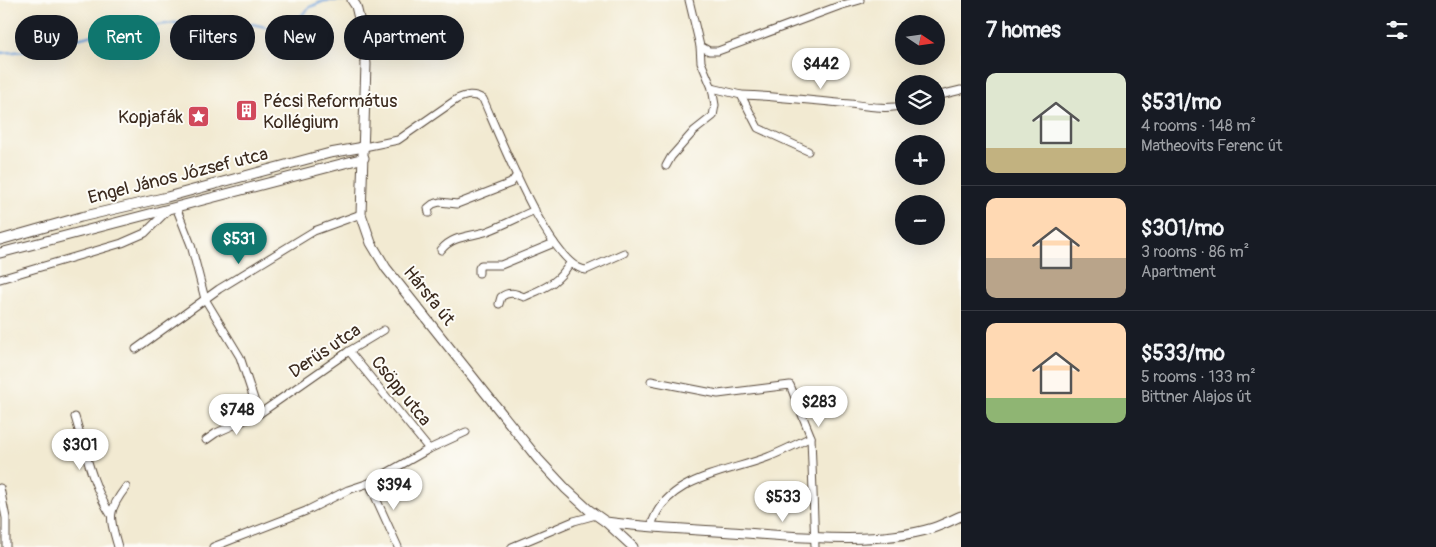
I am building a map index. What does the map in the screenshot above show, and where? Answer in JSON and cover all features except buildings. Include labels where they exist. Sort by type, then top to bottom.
[{"type":"street","points":[[666,166],[671,157],[694,131],[713,116],[715,105],[712,88],[701,62],[700,46],[689,0]]},
{"type":"street","points":[[700,46],[709,51],[718,51],[838,6],[860,0]]},
{"type":"street","name":"Hársfa út","points":[[354,3],[362,31],[366,64],[361,214],[371,243],[386,268],[538,459],[566,489],[633,547]]},
{"type":"street","points":[[712,88],[741,95],[895,107]]},
{"type":"street","points":[[945,94],[961,90]]},
{"type":"street","points":[[364,147],[398,140],[457,99],[466,95],[476,95],[483,99],[535,210],[554,243],[570,264],[586,270],[624,253]]},
{"type":"street","points":[[741,95],[758,128],[808,151]]},
{"type":"street","name":"Engel János József utca","points":[[0,240],[81,217],[167,197],[330,153],[364,147]]},
{"type":"street","name":"Engel János József utca","points":[[0,253],[364,158]]},
{"type":"street","points":[[429,213],[428,208],[433,204],[440,202],[457,204],[511,183],[517,175]]},
{"type":"street","points":[[0,279],[122,243],[146,233],[173,208],[191,245],[205,299],[240,357],[259,414]]},
{"type":"street","points":[[441,250],[448,242],[476,235],[535,210]]},
{"type":"street","points":[[136,350],[205,299],[314,231],[361,214]]},
{"type":"street","points":[[478,273],[481,266],[501,266],[554,243]]},
{"type":"street","points":[[499,304],[501,297],[506,294],[512,293],[524,297],[552,284],[560,279],[570,264]]},
{"type":"street","name":"Derűs utca","points":[[206,440],[216,433],[259,414],[349,351],[384,330]]},
{"type":"street","name":"Csöpp utca","points":[[349,351],[429,449]]},
{"type":"street","points":[[651,381],[718,394],[790,385],[811,437],[816,542]]},
{"type":"street","points":[[75,417],[103,503],[111,515],[118,547]]},
{"type":"street","points":[[213,547],[306,512],[348,490],[370,483],[429,449],[466,432]]},
{"type":"street","points":[[651,527],[657,509],[665,499],[678,490],[703,478],[768,457],[811,437]]},
{"type":"street","points":[[370,483],[398,547]]},
{"type":"street","points":[[111,515],[119,496],[126,487]]},
{"type":"street","points":[[0,488],[6,518],[6,547]]},
{"type":"street","points":[[512,547],[574,521],[596,515]]},
{"type":"street","points":[[606,522],[816,542],[900,535],[932,528],[961,516]]},
{"type":"waterway","points":[[0,53],[27,51],[110,31],[174,23],[252,24],[270,28],[298,19],[310,7],[324,1],[350,0]]},
{"type":"place","name":"Pécsi Református Kollégium","points":[[247,111]]},
{"type":"place","name":"Kopjafák","points":[[199,117]]}]
